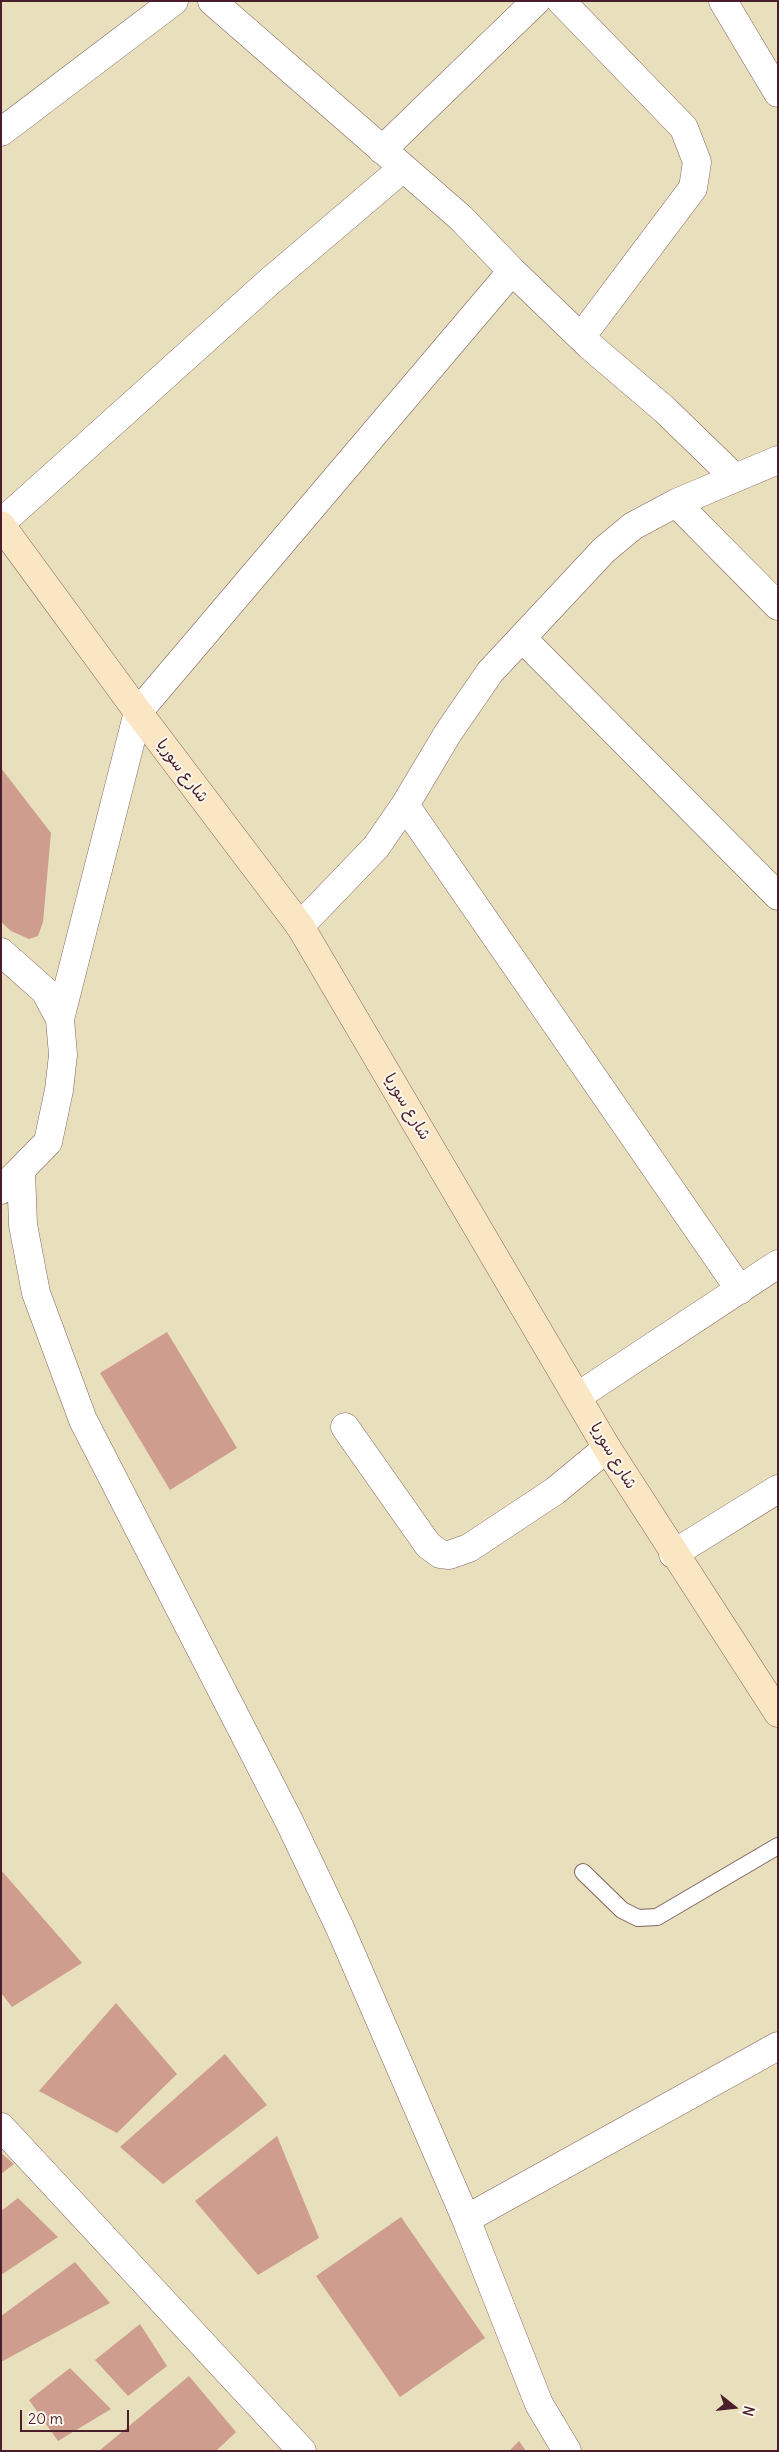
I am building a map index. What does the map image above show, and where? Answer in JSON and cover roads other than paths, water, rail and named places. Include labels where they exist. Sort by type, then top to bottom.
[{"type":"street","points":[[1,132],[174,1]]},
{"type":"street","points":[[212,1],[461,218],[512,271],[581,336],[665,410],[735,478]]},
{"type":"street","points":[[382,150],[536,1]]},
{"type":"street","points":[[561,1],[684,128],[697,162],[693,188],[581,336]]},
{"type":"street","points":[[723,1],[778,93]]},
{"type":"street","points":[[1,524],[269,282],[403,168]]},
{"type":"street","points":[[1,1190],[48,1142],[59,1090],[63,1055],[60,1019],[138,712],[512,271]]},
{"type":"street","points":[[300,926],[376,847],[405,805],[448,733],[490,672],[604,550],[633,526],[676,503],[778,460]]},
{"type":"street","points":[[676,503],[778,606]]},
{"type":"street","name":"شارع سوريا","points":[[1,524],[138,712],[300,926],[607,1448],[673,1554],[778,1714]]},
{"type":"street","points":[[522,638],[778,896]]},
{"type":"street","points":[[405,805],[740,1290]]},
{"type":"street","points":[[1,952],[45,991],[60,1019]]},
{"type":"street","points":[[21,1171],[24,1225],[36,1292],[83,1420],[290,1821],[340,1928],[466,2219],[539,2404],[566,2451]]},
{"type":"street","points":[[578,1396],[778,1264]]},
{"type":"street","points":[[344,1427],[428,1545],[440,1554],[449,1555],[469,1548],[555,1491],[607,1448]]},
{"type":"street","points":[[673,1554],[778,1489]]},
{"type":"street","points":[[466,2219],[778,2046]]},
{"type":"street","points":[[1,2127],[302,2451]]},
{"type":"lane","points":[[583,1872],[622,1910],[638,1918],[658,1917],[778,1846]]}]
